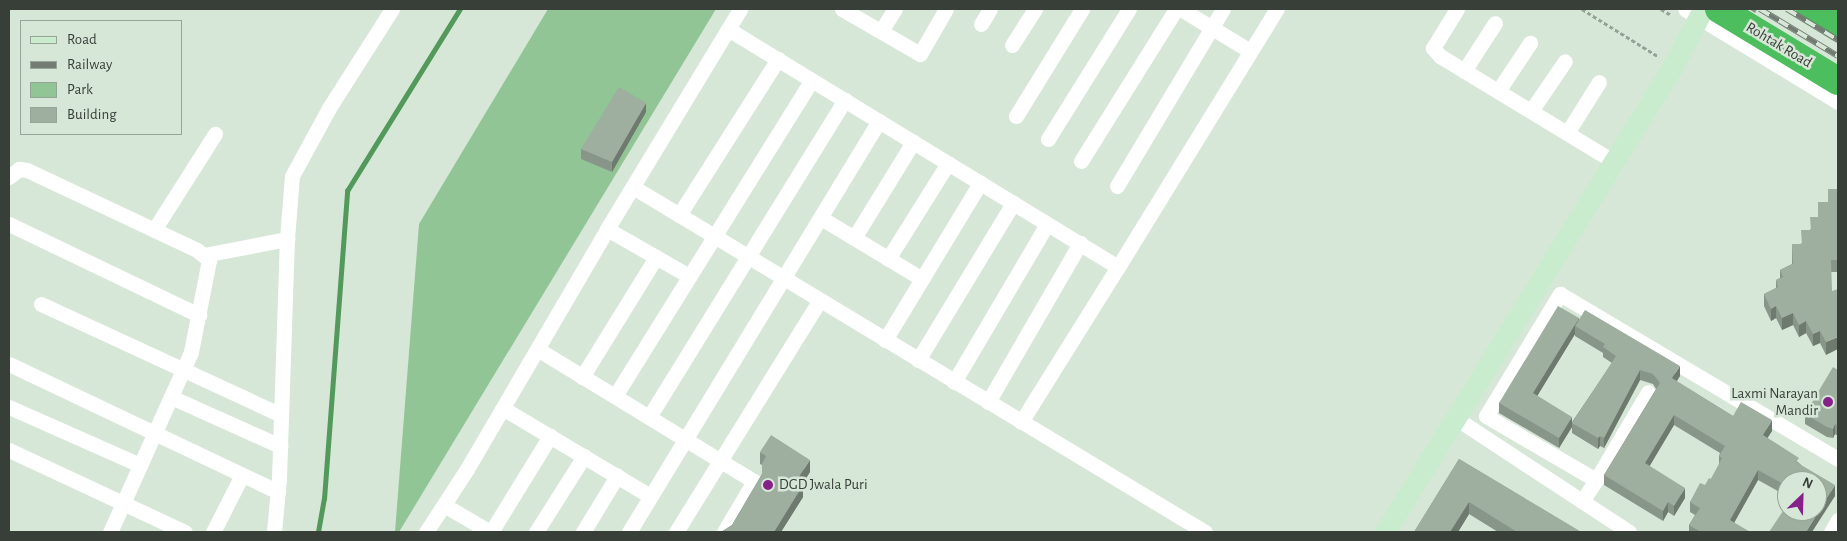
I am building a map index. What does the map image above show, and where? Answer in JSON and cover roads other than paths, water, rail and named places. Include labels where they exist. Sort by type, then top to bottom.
[{"type":"highway","points":[[1810,9],[1838,26]]},
{"type":"highway","name":"Rohtak Road","points":[[1702,11],[1838,81]]},
{"type":"street","points":[[274,532],[278,492],[287,239],[292,176],[304,150],[392,9]]},
{"type":"street","points":[[426,532],[539,350],[607,229],[740,9]]},
{"type":"street","points":[[881,31],[895,9]]},
{"type":"street","points":[[847,10],[920,54],[946,9]]},
{"type":"street","points":[[981,24],[990,9]]},
{"type":"street","points":[[1012,45],[1035,9]]},
{"type":"street","points":[[1016,116],[1082,9]]},
{"type":"street","points":[[1048,139],[1129,9]]},
{"type":"street","points":[[1081,162],[1176,9]]},
{"type":"street","points":[[1181,9],[1250,51]]},
{"type":"street","points":[[1117,186],[1223,9]]},
{"type":"street","points":[[1021,422],[1277,9]]},
{"type":"street","points":[[1457,9],[1433,48],[1464,71],[1613,161]]},
{"type":"street","points":[[1386,532],[1673,66],[1702,11],[1838,102]]},
{"type":"street","points":[[1464,71],[1495,23]]},
{"type":"street","points":[[728,29],[1118,267]]},
{"type":"street","points":[[1498,91],[1530,43]]},
{"type":"street","points":[[679,215],[778,59]]},
{"type":"street","points":[[1531,111],[1564,61]]},
{"type":"street","points":[[615,396],[812,80]]},
{"type":"street","points":[[1567,133],[1599,82]]},
{"type":"street","points":[[649,417],[845,100]]},
{"type":"street","points":[[629,532],[684,438],[784,279],[879,121]]},
{"type":"street","points":[[154,230],[215,134]]},
{"type":"street","points":[[854,238],[913,142]]},
{"type":"street","points":[[888,259],[948,163]]},
{"type":"street","points":[[9,177],[18,169],[27,170],[154,230],[204,255],[209,260],[191,352],[110,532]]},
{"type":"street","points":[[885,340],[980,183]]},
{"type":"street","points":[[633,187],[1205,532]]},
{"type":"street","points":[[918,360],[1013,203]]},
{"type":"street","points":[[821,218],[922,279]]},
{"type":"street","points":[[9,224],[199,315]]},
{"type":"street","points":[[954,382],[1047,224]]},
{"type":"street","points":[[607,229],[689,276]]},
{"type":"street","points":[[204,255],[287,239]]},
{"type":"street","points":[[988,402],[1080,244]]},
{"type":"street","points":[[582,377],[656,257]]},
{"type":"street","points":[[1596,480],[1486,416],[1560,294],[1838,459]]},
{"type":"street","points":[[676,532],[820,300]]},
{"type":"street","points":[[41,304],[281,415]]},
{"type":"street","points":[[539,350],[719,460],[746,473],[754,481],[724,532]]},
{"type":"street","points":[[9,364],[278,492]]},
{"type":"street","points":[[1582,501],[1648,392]]},
{"type":"street","points":[[171,397],[280,446]]},
{"type":"street","points":[[9,407],[140,465]]},
{"type":"street","points":[[504,408],[650,496]]},
{"type":"street","points":[[1457,419],[1629,532]]},
{"type":"street","points":[[444,505],[490,532],[550,436]]},
{"type":"street","points":[[9,450],[186,532]]},
{"type":"street","points":[[536,532],[584,456]]},
{"type":"street","points":[[213,532],[242,475]]},
{"type":"street","points":[[583,532],[617,476]]},
{"type":"street","points":[[1831,532],[1838,520]]},
{"type":"waterway","points":[[318,532],[324,499],[347,191],[460,9]]},
{"type":"railway","points":[[1760,9],[1838,56]]},
{"type":"railway","points":[[1787,9],[1838,40]]},
{"type":"place","name":"Laxmi Narayan Mandir","points":[[1828,402]]},
{"type":"place","name":"DGD Jwala Puri","points":[[768,485]]}]
